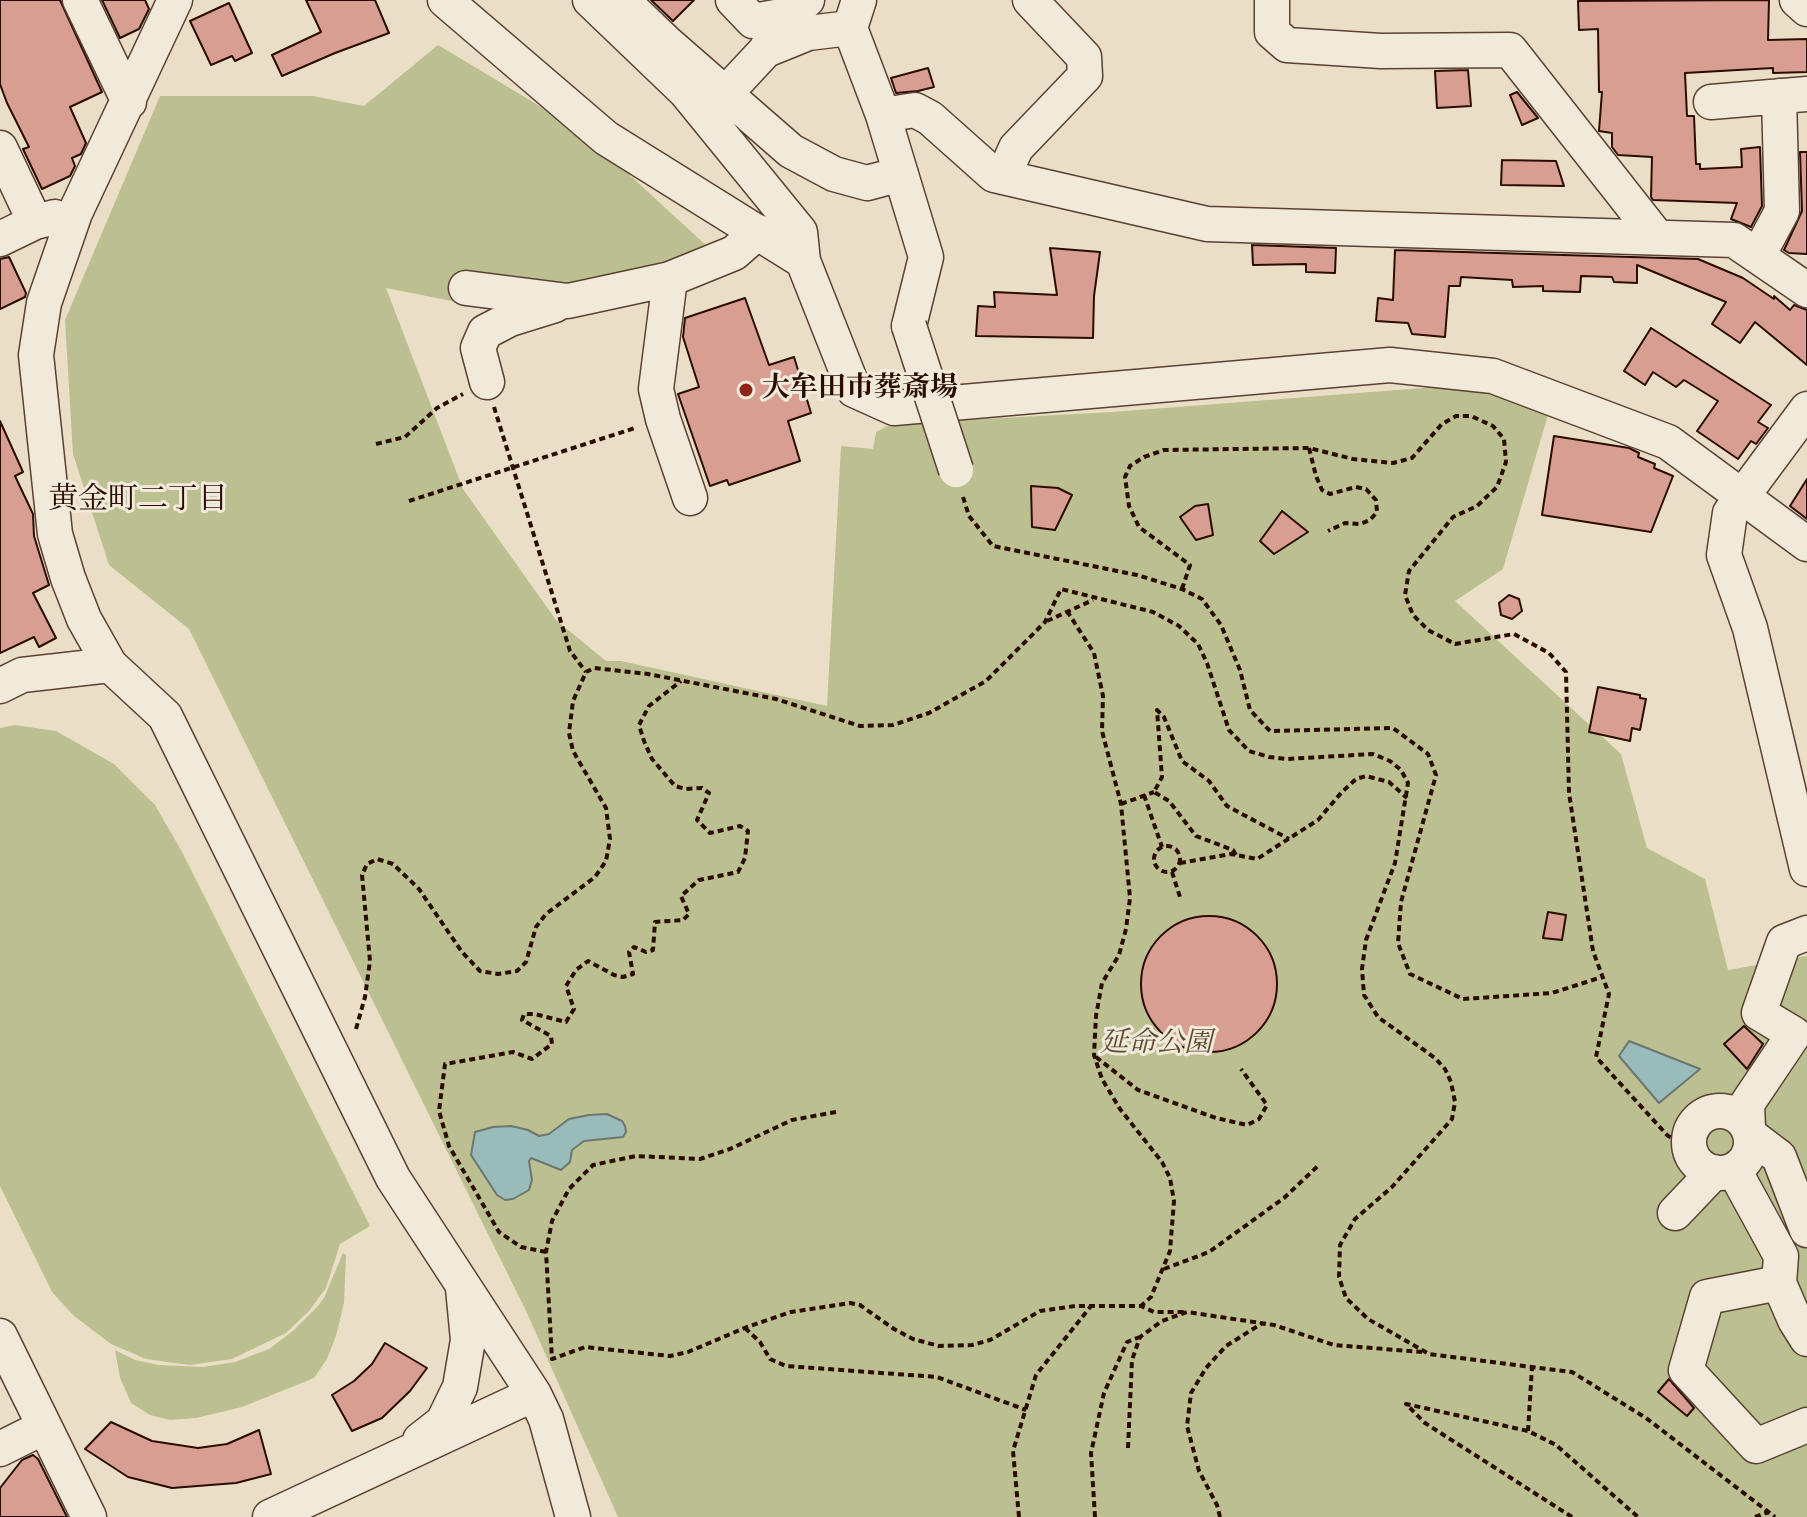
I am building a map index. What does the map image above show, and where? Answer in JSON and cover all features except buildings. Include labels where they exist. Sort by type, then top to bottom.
[{"type":"street","points":[[80,0],[129,102]]},
{"type":"street","points":[[175,0],[75,213],[44,303],[36,355],[55,534],[84,619],[110,665],[165,716],[393,1178],[534,1394],[546,1419],[573,1517]]},
{"type":"street","points":[[445,0],[606,138],[803,261]]},
{"type":"street","points":[[590,0],[686,92],[800,232],[803,261],[854,390],[894,408],[1390,365],[1493,376],[1668,442],[1807,544]]},
{"type":"street","points":[[622,0],[791,151],[834,174],[867,183],[901,174]]},
{"type":"street","points":[[733,0],[753,21],[794,8]]},
{"type":"street","points":[[999,176],[1016,148],[1085,76],[1084,57],[1030,0]]},
{"type":"street","points":[[1272,0],[1272,32],[1287,45],[1381,51],[1510,50],[1657,237]]},
{"type":"street","points":[[1797,0],[1807,9]]},
{"type":"street","points":[[725,94],[766,50],[794,8]]},
{"type":"street","points":[[766,50],[854,14],[926,257],[909,326],[956,470]]},
{"type":"street","points":[[1711,102],[1793,95],[1782,211],[1758,256]]},
{"type":"street","points":[[883,115],[915,110],[930,118],[999,176],[1207,224],[1734,240],[1807,290]]},
{"type":"street","points":[[0,148],[35,222]]},
{"type":"street","points":[[0,239],[35,222],[75,213]]},
{"type":"street","points":[[487,382],[478,348],[485,332],[510,319],[568,301],[670,279],[734,253],[758,232]]},
{"type":"street","points":[[670,279],[656,389],[690,498]]},
{"type":"street","points":[[466,288],[568,301]]},
{"type":"street","points":[[1807,409],[1730,513],[1724,555],[1750,628],[1807,869]]},
{"type":"street","points":[[0,686],[22,675],[110,665]]},
{"type":"street","points":[[1675,1213],[1724,1171],[1748,1155],[1747,1104],[1794,1034],[1759,1013],[1796,937]]},
{"type":"street","points":[[1807,1230],[1779,1157],[1749,1132],[1739,1117],[1730,1112],[1710,1113],[1694,1125],[1689,1144],[1697,1162],[1724,1171],[1781,1256],[1779,1283],[1807,1339]]},
{"type":"street","points":[[1779,1283],[1707,1297],[1686,1370],[1756,1446],[1807,1425]]},
{"type":"street","points":[[402,1456],[443,1422],[460,1387],[468,1340],[462,1284]]},
{"type":"street","points":[[0,1336],[89,1517]]},
{"type":"street","points":[[270,1517],[534,1394]]},
{"type":"street","points":[[0,1449],[44,1427]]},
{"type":"path","points":[[376,444],[405,437],[437,408],[487,382],[570,651],[586,672]]},
{"type":"path","points":[[1182,589],[1190,565],[1139,527],[1129,506],[1125,477],[1130,466],[1144,457],[1164,450],[1309,448],[1353,459],[1393,463],[1412,458],[1442,424],[1456,416],[1471,416],[1493,426],[1504,439],[1506,462],[1497,487],[1477,506],[1453,517],[1409,571],[1405,595],[1413,615],[1428,630],[1455,644],[1514,634],[1549,653],[1566,672],[1569,793],[1593,951],[1609,994],[1596,1057],[1668,1136],[1689,1144]]},
{"type":"path","points":[[409,501],[663,419]]},
{"type":"path","points":[[1309,448],[1322,490],[1330,494],[1356,487],[1366,489],[1376,500],[1377,512],[1370,520],[1360,524],[1345,523],[1328,531]]},
{"type":"path","points":[[956,470],[969,516],[993,546],[1137,575],[1182,589],[1202,599],[1221,625],[1240,670],[1250,710],[1270,731],[1393,728],[1428,754],[1436,775],[1401,902],[1398,943],[1410,974],[1463,999],[1552,993],[1602,977]]},
{"type":"path","points":[[1045,622],[1061,589],[1153,612],[1179,626],[1198,644],[1229,730],[1249,751],[1287,759],[1373,754],[1401,770],[1408,783],[1395,863],[1366,940],[1362,969],[1364,995],[1378,1017],[1435,1058],[1445,1069],[1455,1102],[1452,1119],[1392,1187],[1355,1219],[1340,1245],[1339,1277],[1346,1298],[1368,1319],[1427,1353]]},
{"type":"path","points":[[356,1029],[370,961],[362,875],[367,864],[377,859],[393,864],[419,889],[462,952],[480,971],[498,974],[517,971],[526,962],[536,927],[546,914],[595,877],[606,861],[610,839],[606,808],[573,751],[569,733],[573,701],[586,672],[594,668],[681,681],[776,699],[860,726],[893,725],[929,713],[986,681],[1045,622],[1097,599]]},
{"type":"path","points":[[1067,611],[1094,653],[1103,696],[1102,731],[1121,804],[1130,898],[1119,955],[1102,983],[1094,1055],[1102,1079],[1120,1109],[1162,1162],[1170,1178],[1174,1201],[1170,1251],[1151,1297],[1141,1306]]},
{"type":"path","points":[[546,1252],[521,1247],[499,1232],[449,1146],[439,1111],[445,1064],[513,1052],[532,1059],[552,1044],[551,1036],[522,1020],[524,1014],[566,1022],[574,1009],[566,986],[576,970],[588,961],[614,975],[623,977],[633,974],[629,952],[634,947],[646,952],[653,950],[655,922],[683,920],[689,914],[681,896],[699,880],[738,872],[745,858],[748,831],[740,826],[710,833],[697,820],[709,793],[702,788],[675,786],[652,759],[641,733],[639,725],[649,706],[681,681]]},
{"type":"path","points":[[1121,804],[1154,792],[1162,777],[1157,710],[1164,717],[1182,761],[1209,781],[1227,806],[1289,839]]},
{"type":"path","points":[[1162,847],[1154,857],[1156,866],[1163,872],[1172,872],[1180,863],[1236,855],[1257,859],[1318,820],[1356,779],[1379,777],[1407,798]]},
{"type":"path","points":[[1154,792],[1169,801],[1196,836],[1233,850],[1236,855]]},
{"type":"path","points":[[1144,795],[1162,847]]},
{"type":"path","points":[[1162,847],[1178,851],[1180,863]]},
{"type":"path","points":[[1172,872],[1180,897]]},
{"type":"path","points":[[1094,1055],[1138,1090],[1216,1118],[1247,1125],[1259,1119],[1267,1105],[1241,1069]]},
{"type":"path","points":[[836,1112],[792,1120],[730,1149],[700,1159],[636,1156],[593,1165],[569,1189],[552,1221],[546,1252],[552,1359],[585,1347],[670,1356],[791,1312],[850,1303],[860,1305],[913,1339],[939,1346],[972,1345],[990,1340],[1040,1311],[1091,1306],[1141,1306],[1154,1312],[1187,1312],[1263,1323],[1334,1345],[1427,1353],[1572,1372],[1646,1418],[1775,1517]]},
{"type":"path","points":[[1163,1270],[1209,1252],[1284,1198],[1320,1164]]},
{"type":"path","points":[[1019,1517],[1013,1451],[1036,1375],[1091,1306]]},
{"type":"path","points":[[1095,1517],[1091,1453],[1104,1393],[1127,1342],[1140,1337],[1162,1321],[1187,1312]]},
{"type":"path","points":[[1220,1517],[1199,1471],[1187,1426],[1191,1393],[1206,1368],[1226,1346],[1263,1323]]},
{"type":"path","points":[[745,1328],[760,1342],[770,1359],[786,1366],[937,1377],[1026,1410]]},
{"type":"path","points":[[1128,1448],[1132,1360],[1140,1337]]},
{"type":"path","points":[[1528,1431],[1532,1367]]},
{"type":"path","points":[[1572,1517],[1425,1423],[1406,1404],[1528,1431],[1556,1445],[1638,1517]]},
{"type":"path","points":[[1755,1517],[1769,1512]]},
{"type":"green space","name":"延命公園","points":[[438,45],[583,132],[722,260],[512,313],[386,288],[463,489],[556,620],[606,661],[621,661],[827,706],[841,446],[873,449],[876,432],[891,424],[1112,412],[1462,385],[1550,408],[1503,569],[1455,601],[1621,754],[1647,848],[1705,879],[1728,970],[1807,956],[1807,1517],[618,1517],[527,1313],[189,629],[109,565],[73,454],[65,320],[160,96],[313,96],[364,106]]},
{"type":"green space","points":[[15,725],[56,731],[114,764],[155,805],[181,850],[370,1226],[340,1244],[326,1288],[309,1311],[286,1333],[232,1359],[190,1365],[146,1359],[111,1344],[74,1316],[52,1292],[0,1186],[0,728]]},
{"type":"green space","points":[[343,1253],[346,1255],[344,1303],[327,1359],[314,1378],[242,1407],[196,1418],[170,1420],[150,1415],[131,1403],[120,1378],[115,1350],[135,1360],[159,1365],[203,1367],[235,1362],[269,1349],[294,1330],[324,1298]]},
{"type":"water","points":[[1629,1041],[1700,1069],[1659,1103],[1619,1056]]},
{"type":"water","points":[[607,1114],[622,1121],[626,1132],[623,1137],[584,1141],[572,1150],[570,1162],[561,1170],[531,1158],[529,1190],[513,1199],[505,1200],[497,1195],[471,1155],[475,1132],[511,1126],[539,1136],[549,1134],[569,1119]]},
{"type":"place","name":"大牟田市葬斎場","points":[[746,390]]},
{"type":"district","name":"黄金町二丁目","points":[[138,502]]}]
